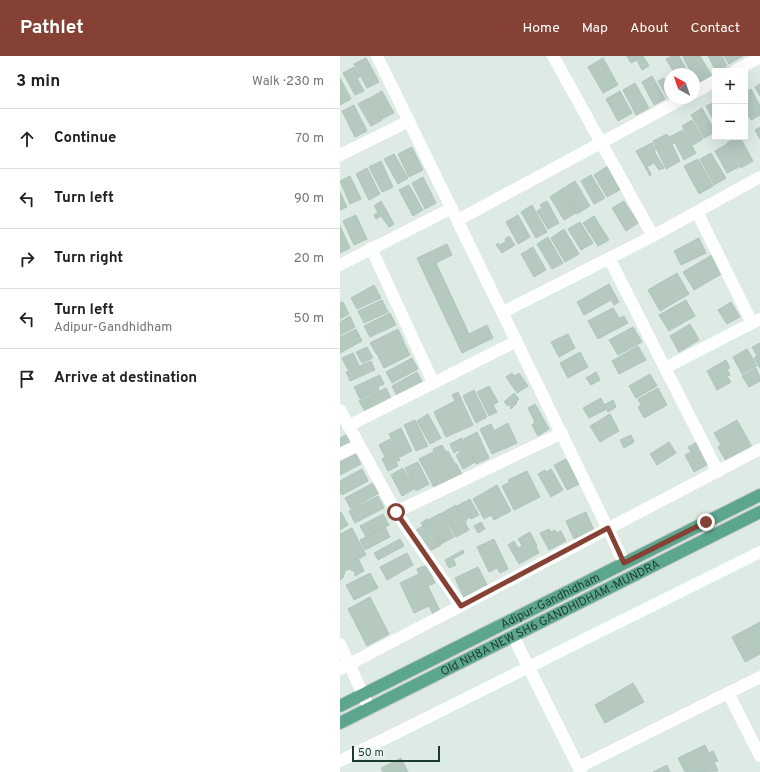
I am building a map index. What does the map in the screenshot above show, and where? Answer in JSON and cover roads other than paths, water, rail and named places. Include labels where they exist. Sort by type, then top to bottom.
[{"type":"main road","name":"Adipur-Gandhidham","points":[[340,706],[760,494]]},
{"type":"main road","name":"Old NH8A NEW SH6 GANDHIDHAM-MUNDRA","points":[[340,723],[760,512]]},
{"type":"street","points":[[377,56],[624,563]]},
{"type":"street","points":[[556,57],[601,143],[653,236]]},
{"type":"street","points":[[740,68],[760,57]]},
{"type":"street","points":[[700,90],[712,84]]},
{"type":"street","points":[[458,220],[673,104]]},
{"type":"street","points":[[340,156],[409,121]]},
{"type":"street","points":[[503,312],[653,236],[760,177]]},
{"type":"street","points":[[340,265],[452,208]]},
{"type":"street","points":[[665,368],[756,321],[697,212]]},
{"type":"street","points":[[371,248],[433,382]]},
{"type":"street","points":[[609,258],[718,472]]},
{"type":"street","points":[[348,426],[433,382],[517,342]]},
{"type":"street","points":[[340,410],[396,512],[461,606]]},
{"type":"street","points":[[396,512],[562,433]]},
{"type":"street","points":[[340,454],[359,445]]},
{"type":"street","points":[[345,666],[760,449]]},
{"type":"street","points":[[340,761],[760,552]]},
{"type":"street","points":[[513,636],[580,769],[760,677]]},
{"type":"street","points":[[340,644],[345,666],[369,708]]},
{"type":"street","points":[[728,693],[760,756]]}]
